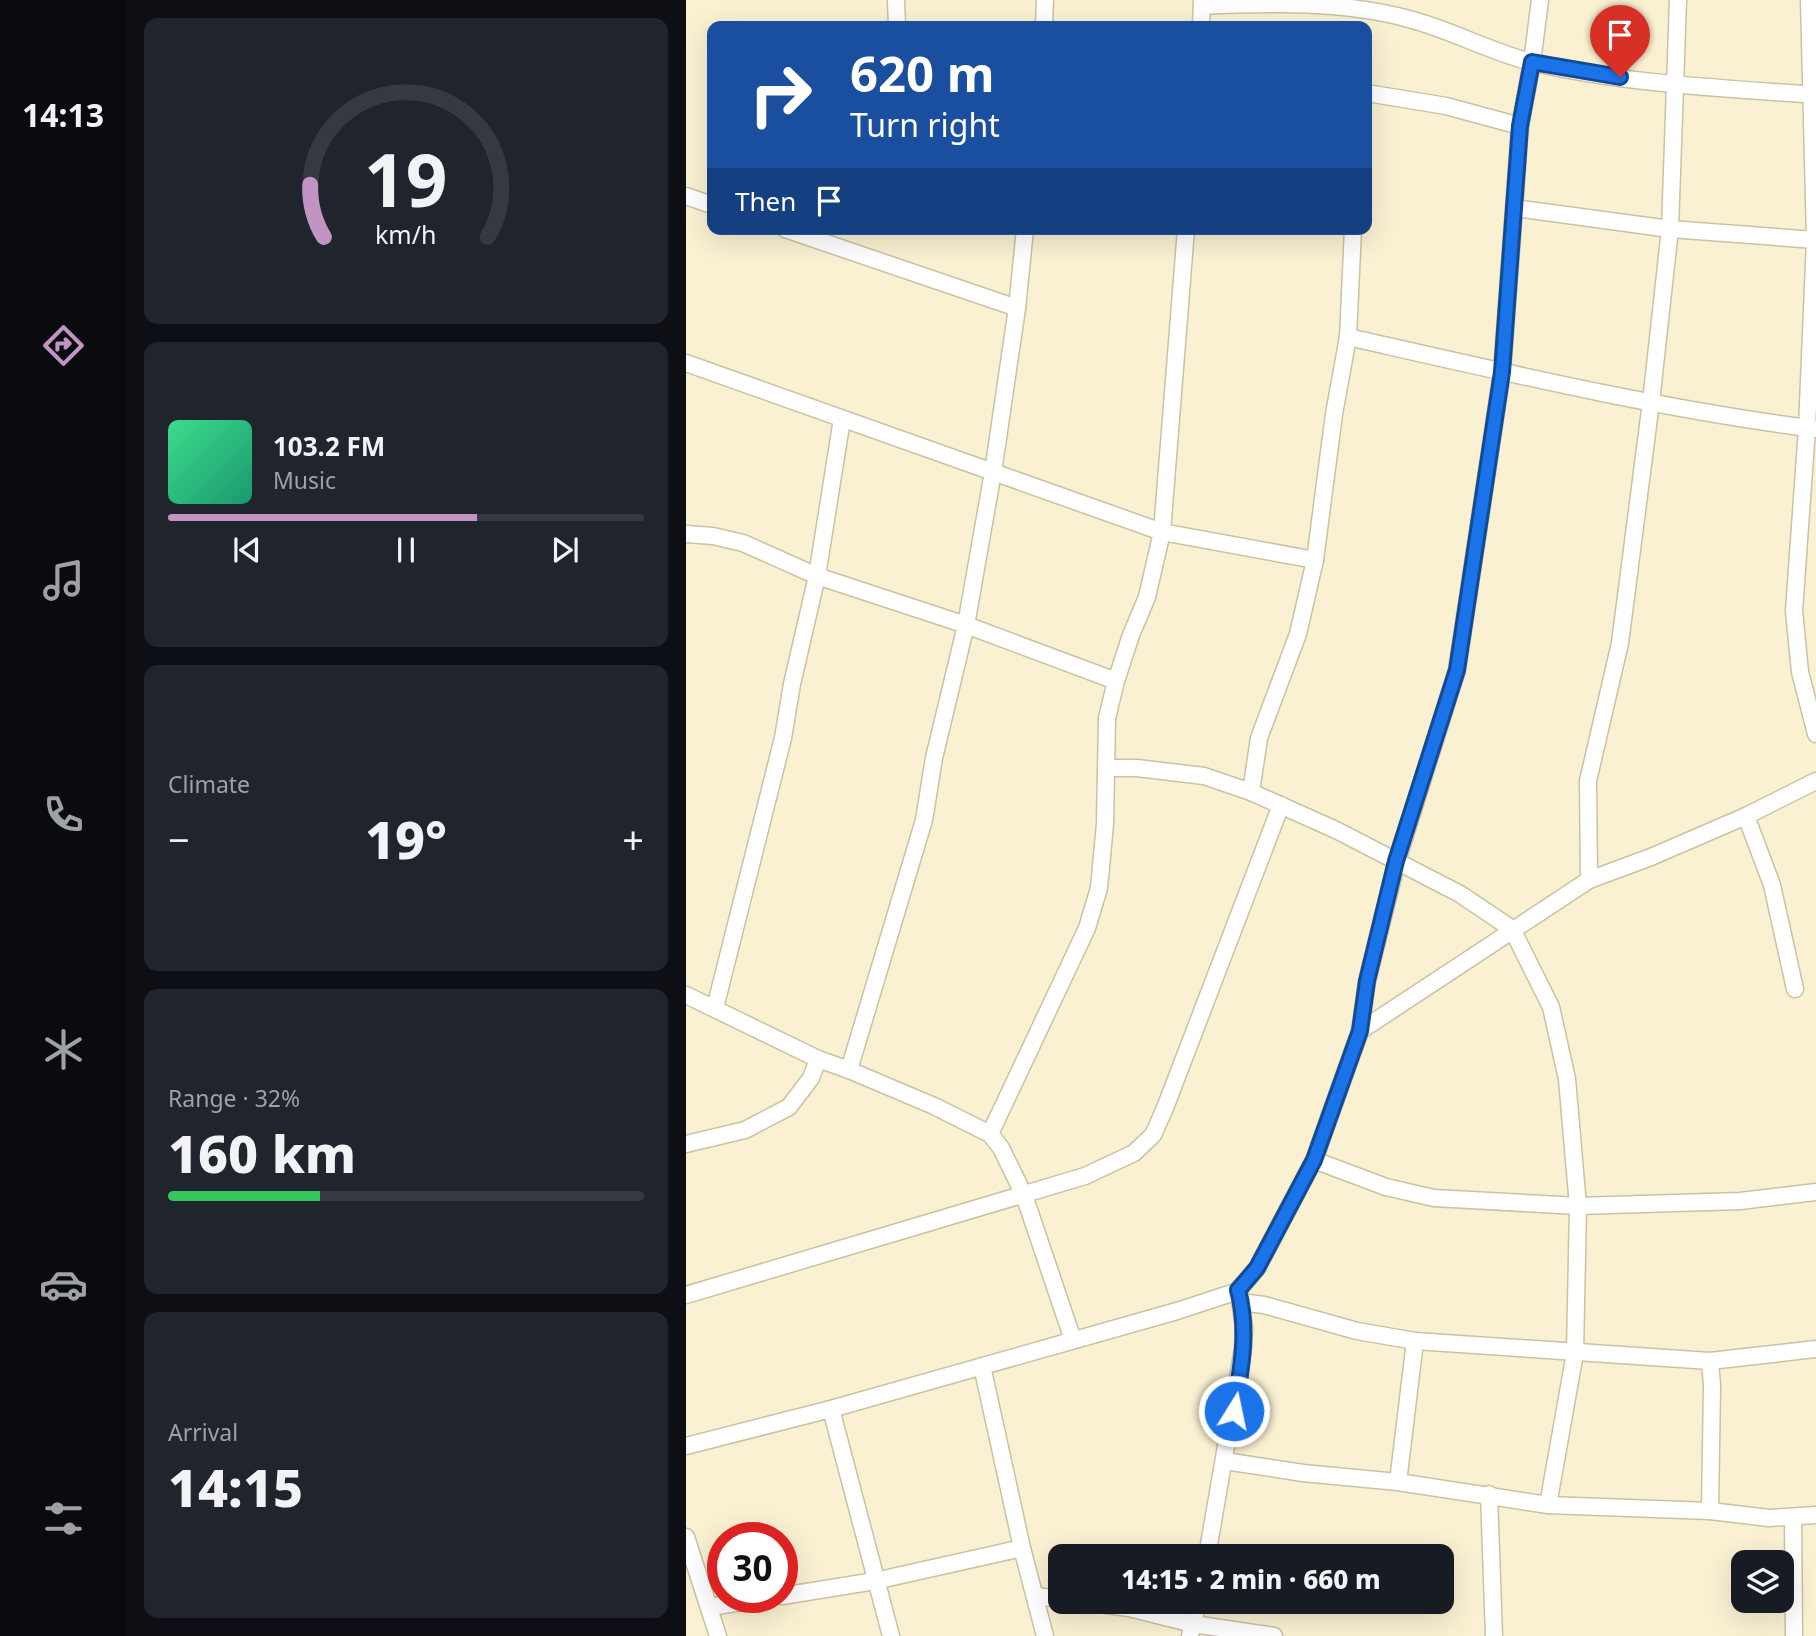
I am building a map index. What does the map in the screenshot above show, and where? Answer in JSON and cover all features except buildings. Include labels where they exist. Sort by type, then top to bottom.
[{"type":"street","points":[[895,0],[897,21]]},
{"type":"street","points":[[1044,21],[1045,0]]},
{"type":"street","points":[[1208,1544],[1244,1348],[1240,1296],[1314,1160],[1360,1031],[1367,981],[1396,861],[1457,670],[1502,372],[1520,126],[1540,0]]},
{"type":"street","points":[[1589,880],[1588,780],[1620,643],[1670,229],[1678,0]]},
{"type":"street","points":[[1809,0],[1814,95],[1815,240],[1811,428],[1794,611],[1800,672],[1816,734]]},
{"type":"street","points":[[1201,21],[1202,3],[1370,4],[1532,62],[1593,74],[1675,84],[1814,95]]},
{"type":"street","points":[[1372,94],[1410,98],[1520,126]]},
{"type":"street","points":[[686,196],[707,203]]},
{"type":"street","points":[[1515,208],[1670,229],[1815,240]]},
{"type":"street","points":[[803,235],[1017,308]]},
{"type":"street","points":[[849,1070],[924,820],[934,758],[966,625],[993,472],[1017,308],[1024,235]]},
{"type":"street","points":[[990,1134],[1091,915],[1100,888],[1107,718],[1131,635],[1147,597],[1162,532],[1186,235]]},
{"type":"street","points":[[1251,792],[1259,738],[1298,634],[1315,560],[1334,414],[1348,337],[1353,235]]},
{"type":"street","points":[[1348,337],[1651,402],[1811,428]]},
{"type":"street","points":[[686,363],[1162,532],[1315,560]]},
{"type":"street","points":[[715,1007],[783,738],[792,684],[817,576],[842,419]]},
{"type":"street","points":[[686,534],[713,536],[743,543],[817,576],[966,625],[1116,681]]},
{"type":"street","points":[[1107,768],[1137,768],[1204,776],[1251,792],[1460,894],[1513,929],[1551,1007],[1567,1079],[1578,1206],[1575,1353],[1548,1505]]},
{"type":"street","points":[[1360,1031],[1589,880],[1651,857],[1746,816],[1816,781]]},
{"type":"street","points":[[686,1295],[1085,1176],[1134,1153],[1153,1135],[1281,805]]},
{"type":"street","points":[[1746,816],[1772,885],[1795,989]]},
{"type":"street","points":[[686,995],[818,1059],[934,1106],[990,1134],[1001,1148],[1024,1195],[1073,1340]]},
{"type":"street","points":[[686,1144],[745,1130],[789,1107],[811,1078],[818,1059]]},
{"type":"street","points":[[1314,1160],[1386,1187],[1434,1198],[1578,1206],[1740,1201],[1816,1192]]},
{"type":"street","points":[[686,1446],[831,1409],[1177,1311],[1240,1296],[1357,1331],[1415,1341],[1710,1361],[1816,1349]]},
{"type":"street","points":[[1398,1482],[1415,1341]]},
{"type":"street","points":[[1710,1361],[1710,1511]]},
{"type":"street","points":[[982,1366],[1022,1548],[1045,1636]]},
{"type":"street","points":[[831,1409],[891,1636]]},
{"type":"street","points":[[1225,1461],[1303,1473],[1489,1494],[1548,1505],[1710,1511],[1769,1518],[1816,1515]]},
{"type":"street","points":[[1489,1494],[1494,1636]]},
{"type":"street","points":[[1793,1518],[1794,1636]]},
{"type":"street","points":[[686,1537],[690,1565],[707,1602]]},
{"type":"street","points":[[798,1593],[875,1581],[1022,1548]]},
{"type":"street","points":[[1036,1596],[1048,1598]]},
{"type":"street","points":[[711,1613],[718,1636]]},
{"type":"street","points":[[1146,1614],[1192,1630],[1274,1636]]},
{"type":"route","points":[[1234,1411],[1244,1348],[1244,1327],[1238,1290],[1257,1268],[1314,1160],[1360,1031],[1367,981],[1396,861],[1457,670],[1502,372],[1520,126],[1532,62],[1620,77]]}]
